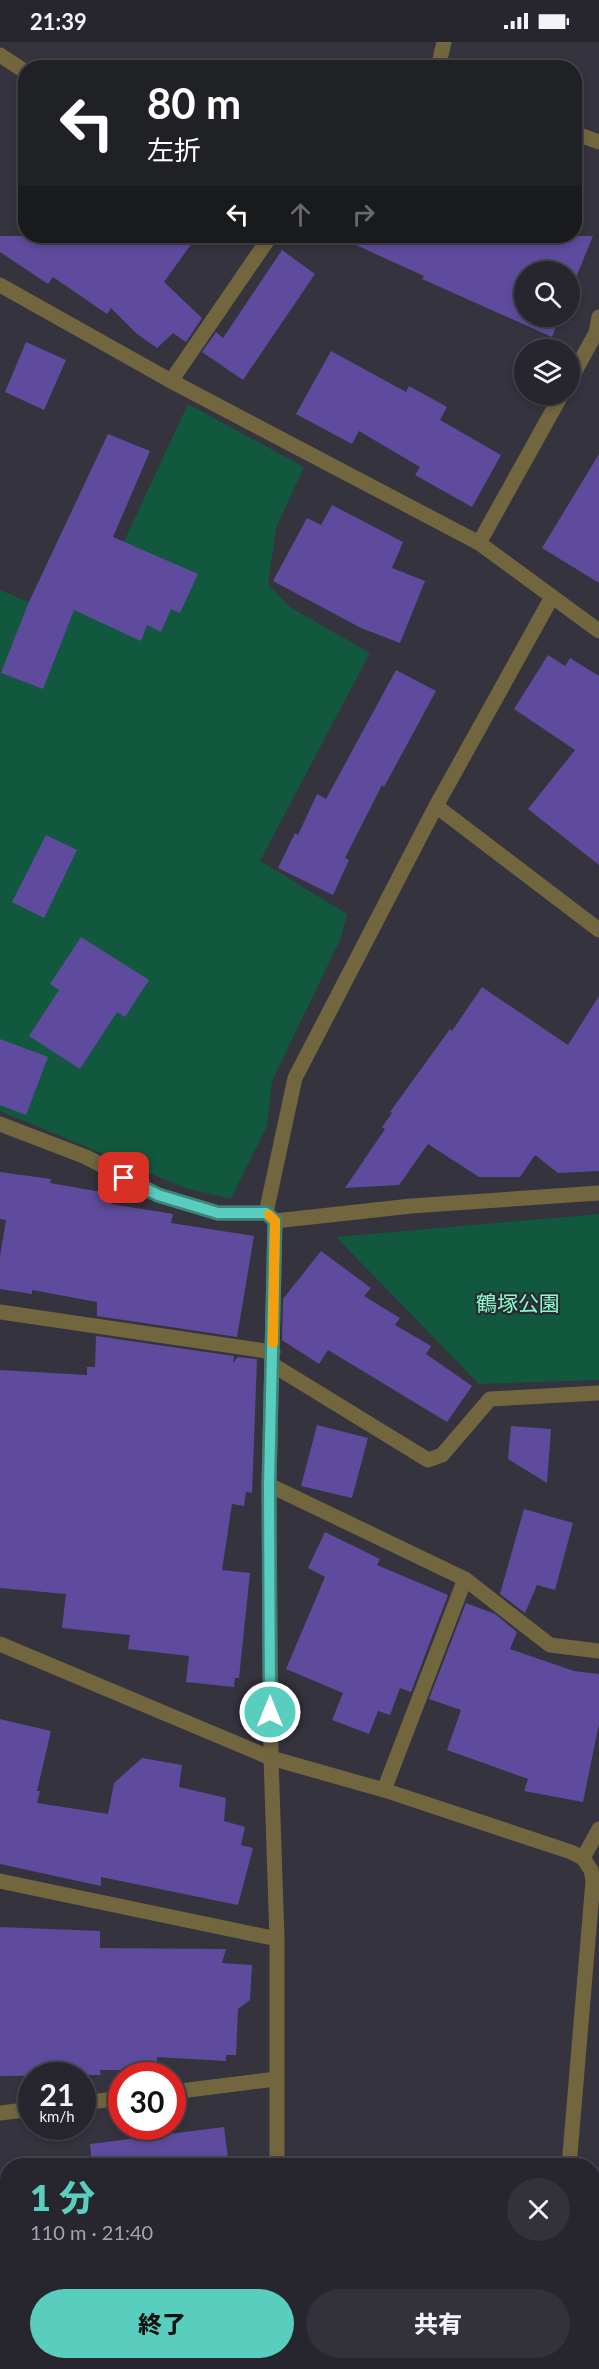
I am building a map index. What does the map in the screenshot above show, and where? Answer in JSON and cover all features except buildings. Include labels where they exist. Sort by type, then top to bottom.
[{"type":"street","points":[[0,49],[5,42]]},
{"type":"street","points":[[440,60],[444,42]]},
{"type":"street","points":[[0,55],[18,67]]},
{"type":"street","points":[[582,135],[599,142]]},
{"type":"street","points":[[171,381],[266,243]]},
{"type":"street","points":[[0,285],[171,381],[480,543],[599,631]]},
{"type":"street","points":[[580,362],[596,333],[599,316]]},
{"type":"street","points":[[480,543],[556,405]]},
{"type":"street","points":[[277,2158],[277,1939],[271,1758],[269,1485],[273,1358],[270,1217],[295,1078],[436,807],[552,597]]},
{"type":"street","points":[[436,807],[599,930]]},
{"type":"street","points":[[0,1124],[86,1157],[158,1195],[218,1213],[270,1217],[599,1193]]},
{"type":"street","points":[[0,1312],[273,1358],[428,1460],[442,1455],[490,1399],[599,1393]]},
{"type":"street","points":[[269,1485],[465,1579],[550,1646],[599,1651]]},
{"type":"street","points":[[384,1790],[465,1579]]},
{"type":"street","points":[[0,1644],[271,1758],[384,1790],[549,1844],[583,1858],[591,1870],[593,1881],[571,2158]]},
{"type":"street","points":[[583,1858],[599,1829]]},
{"type":"street","points":[[0,1881],[277,1939]]},
{"type":"street","points":[[186,2090],[276,2079]]},
{"type":"street","points":[[0,2113],[18,2111]]},
{"type":"green space","points":[[188,404],[304,467],[276,528],[268,584],[290,607],[370,653],[260,861],[347,914],[341,938],[272,1081],[267,1126],[231,1199],[185,1188],[0,1111],[0,590],[45,609],[79,599],[97,599]]},
{"type":"green space","name":"鶴塚公園","points":[[599,1214],[599,1380],[479,1384],[336,1237]]},
{"type":"slow traffic","points":[[269,1215],[275,1221],[273,1343]]},
{"type":"route","points":[[124,1178],[158,1195],[218,1213],[266,1213],[275,1221],[269,1485],[270,1712]]}]
